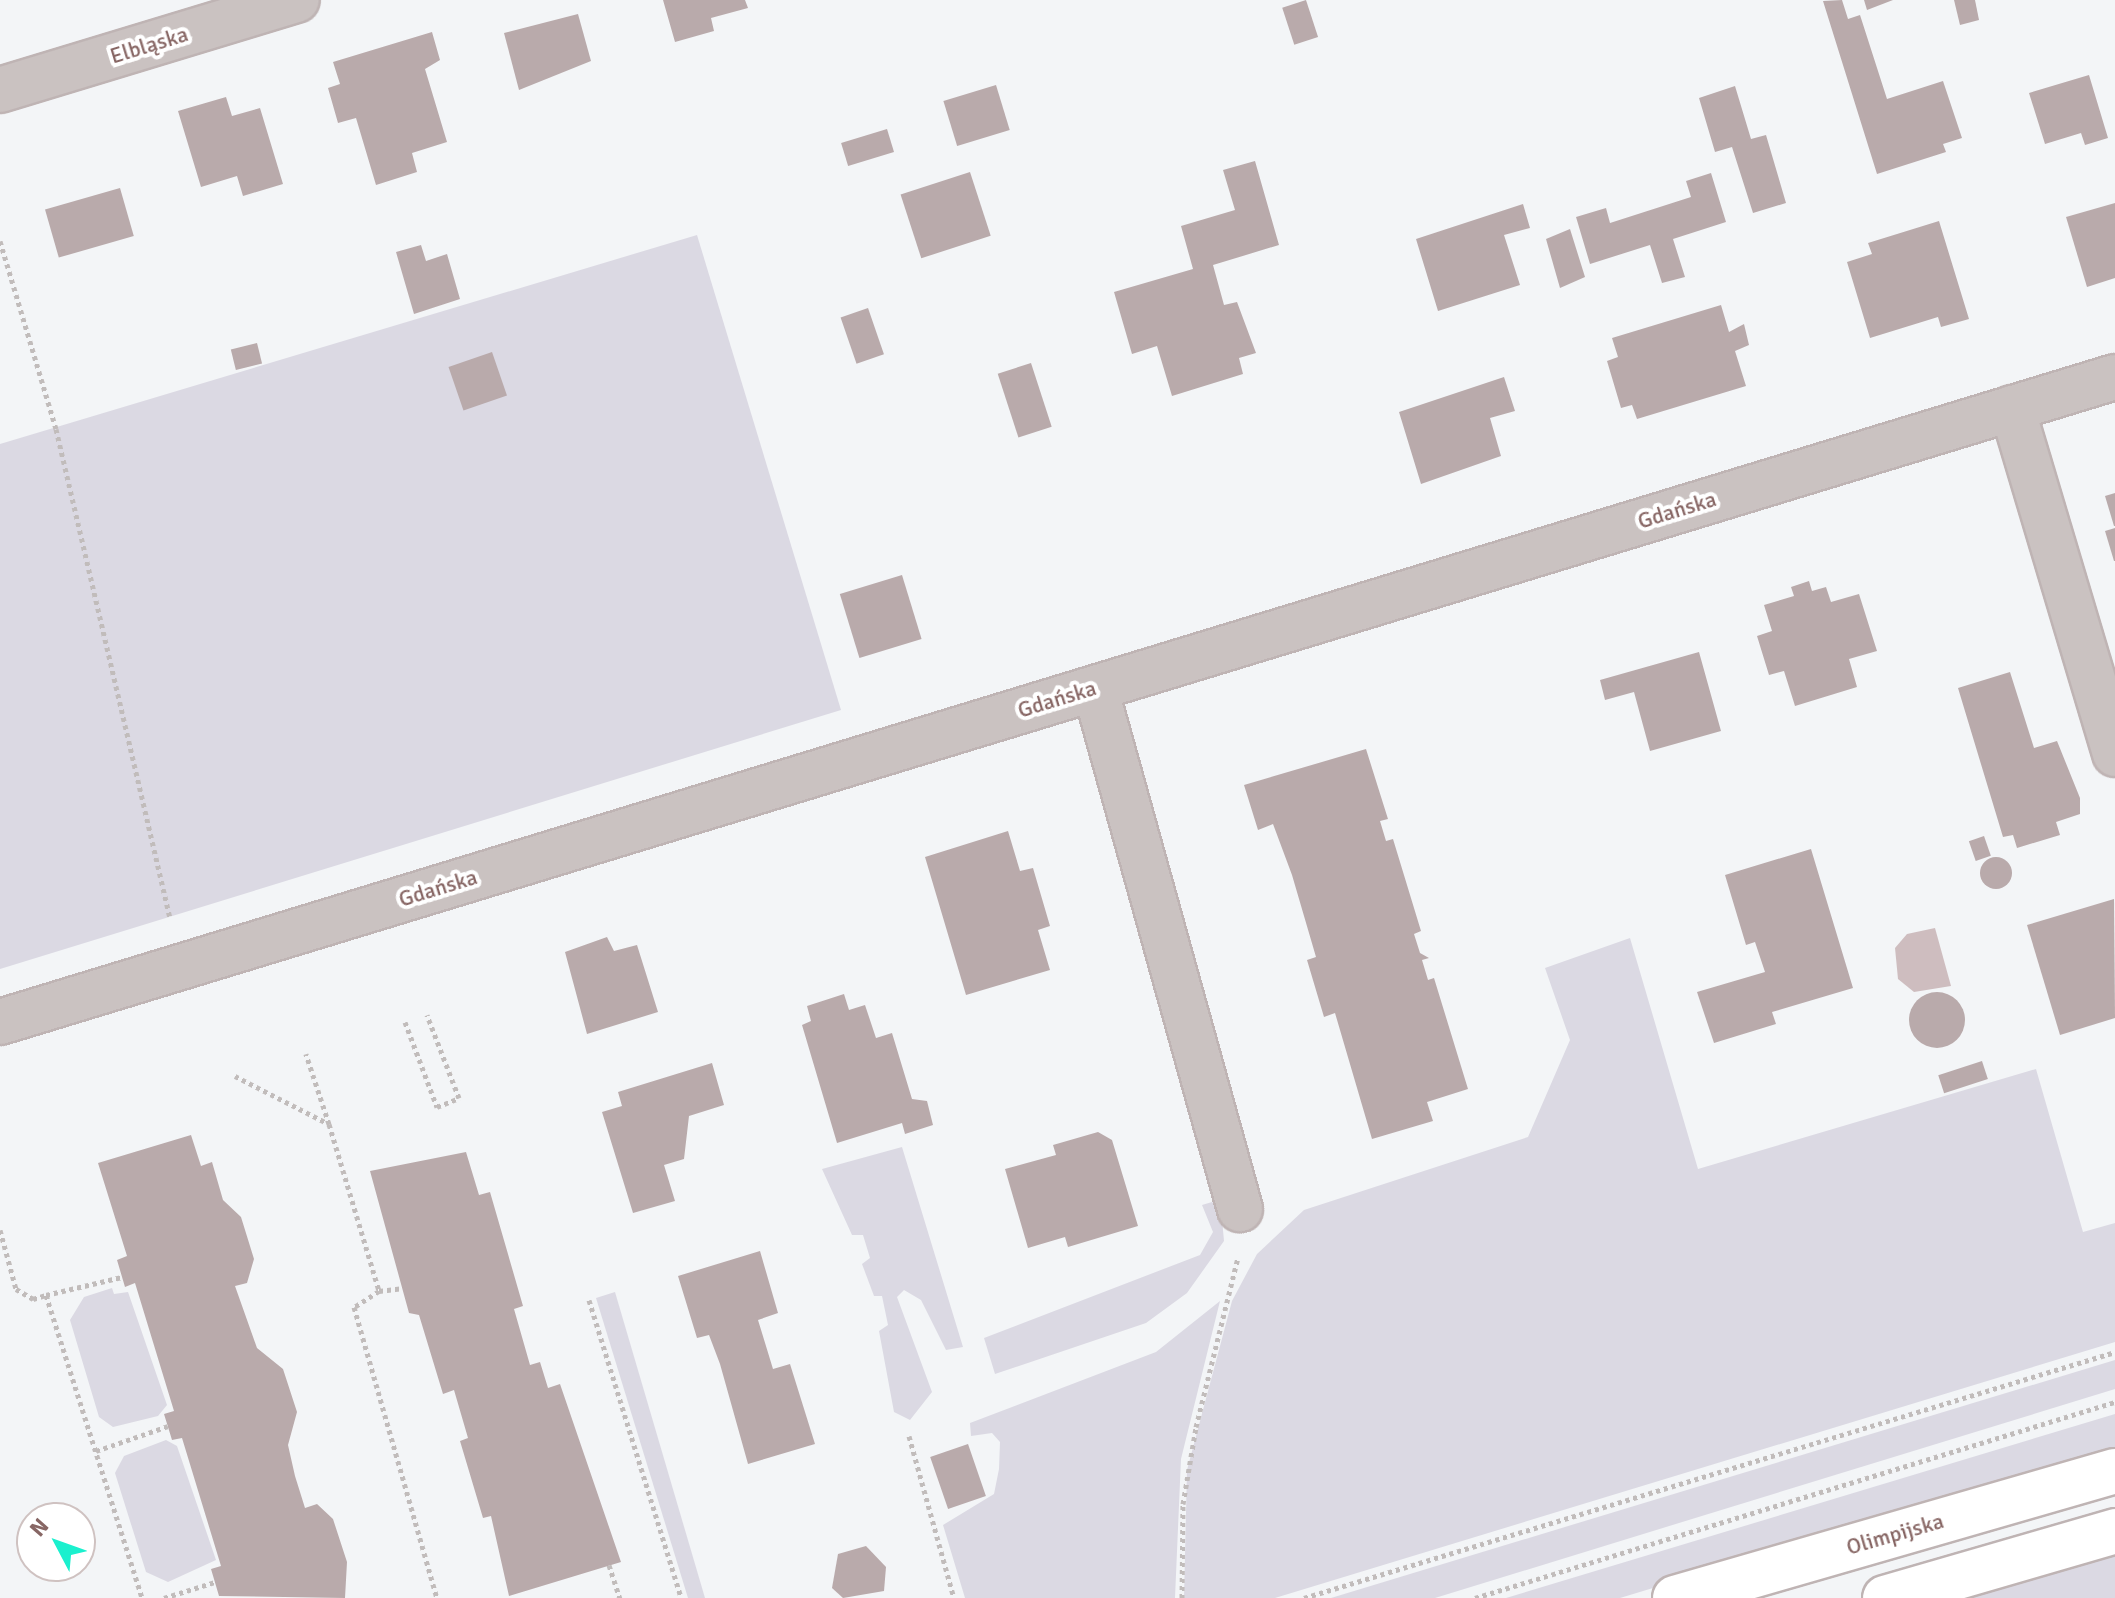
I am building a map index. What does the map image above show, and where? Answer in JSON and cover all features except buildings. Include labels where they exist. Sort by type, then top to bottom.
[{"type":"main road","name":"Olimpijska","points":[[1675,1598],[2115,1471]]},
{"type":"main road","points":[[1885,1598],[2115,1531]]},
{"type":"street","name":"Elbląska","points":[[0,90],[297,0]]},
{"type":"street","name":"Gdańska","points":[[0,1022],[2115,377]]},
{"type":"street","points":[[2012,408],[2115,754]]},
{"type":"street","points":[[1095,688],[1240,1209]]},
{"type":"path","points":[[0,241],[56,429],[173,932]]},
{"type":"path","points":[[405,1022],[437,1107],[459,1098],[427,1015]]},
{"type":"path","points":[[306,1054],[379,1291]]},
{"type":"path","points":[[235,1076],[329,1124]]},
{"type":"path","points":[[0,1230],[16,1289],[33,1299],[122,1277]]},
{"type":"path","points":[[1182,1598],[1183,1504],[1196,1427],[1239,1256]]},
{"type":"path","points":[[402,1288],[379,1291],[354,1307],[437,1598]]},
{"type":"path","points":[[46,1295],[142,1598]]},
{"type":"path","points":[[589,1300],[681,1598]]},
{"type":"path","points":[[1304,1598],[2115,1352]]},
{"type":"path","points":[[1475,1598],[2115,1402]]},
{"type":"path","points":[[96,1451],[168,1426]]},
{"type":"path","points":[[909,1436],[954,1598]]},
{"type":"path","points":[[609,1565],[620,1598]]},
{"type":"path","points":[[164,1598],[215,1582]]},
{"type":"shaded area","points":[[697,235],[841,710],[0,969],[0,444]]},
{"type":"shaded area","points":[[1935,928],[1951,986],[1914,992],[1898,979],[1895,948],[1907,934]]},
{"type":"shaded area","points":[[1630,938],[1698,1169],[2036,1069],[2083,1232],[2115,1223],[2115,1342],[1275,1598],[1184,1598],[1187,1470],[1232,1301],[1257,1254],[1304,1210],[1528,1137],[1570,1040],[1545,968]]},
{"type":"shaded area","points":[[902,1147],[963,1347],[946,1350],[921,1300],[904,1290],[897,1297],[932,1392],[910,1420],[894,1412],[879,1331],[888,1325],[882,1296],[874,1296],[862,1264],[870,1258],[863,1235],[852,1235],[822,1169]]},
{"type":"shaded area","points":[[1212,1202],[1221,1208],[1224,1241],[1187,1293],[1146,1323],[995,1374],[984,1338],[1200,1255],[1213,1232],[1202,1205]]},
{"type":"shaded area","points":[[112,1288],[114,1294],[128,1292],[167,1405],[158,1416],[113,1427],[99,1417],[70,1320],[84,1297]]},
{"type":"shaded area","points":[[615,1292],[705,1598],[688,1598],[596,1298]]},
{"type":"shaded area","points":[[1220,1301],[1181,1459],[1175,1598],[965,1598],[943,1525],[994,1494],[1000,1442],[992,1433],[971,1436],[970,1423],[1156,1352]]},
{"type":"shaded area","points":[[2115,1360],[2115,1389],[1435,1598],[1331,1598]]},
{"type":"shaded area","points":[[2115,1414],[2115,1448],[1620,1598],[1506,1598]]},
{"type":"shaded area","points":[[166,1440],[177,1446],[216,1560],[168,1582],[146,1572],[115,1473],[124,1456]]},
{"type":"shaded area","points":[[2115,1552],[2115,1598],[1966,1598]]}]
